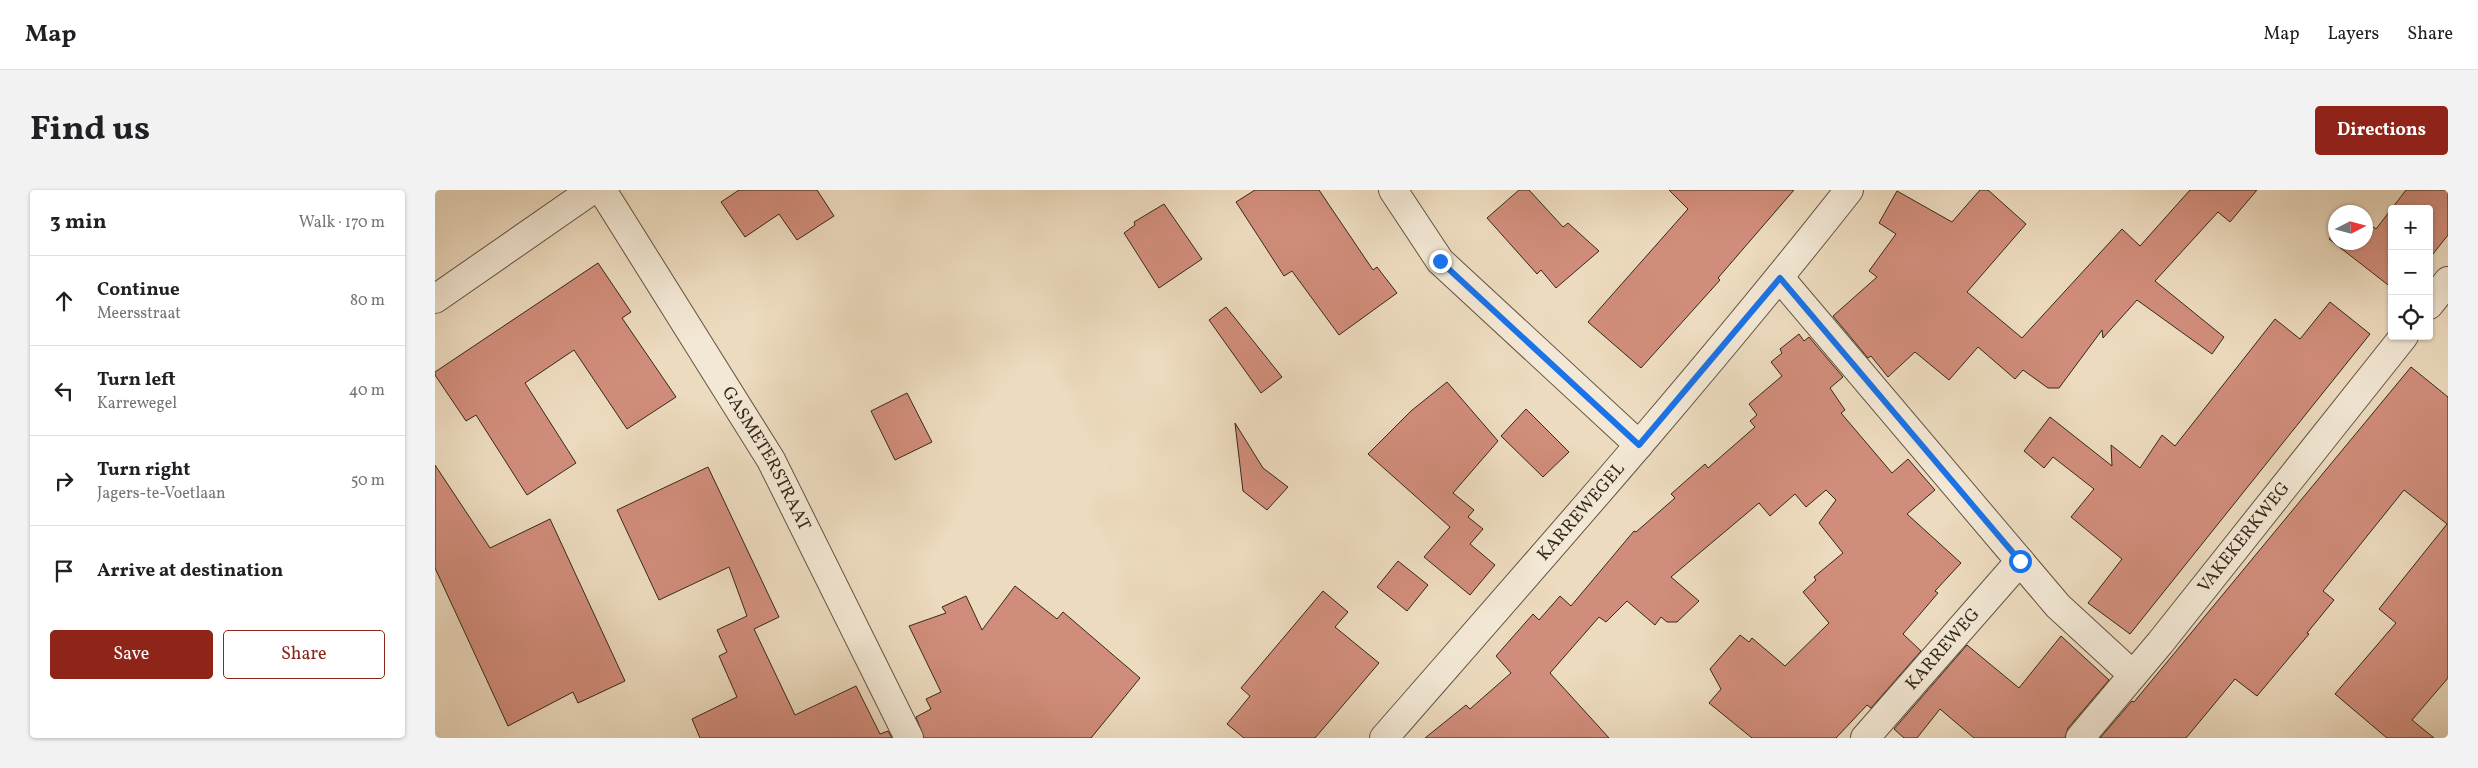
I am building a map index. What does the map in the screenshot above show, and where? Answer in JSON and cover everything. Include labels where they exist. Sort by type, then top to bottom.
[{"type":"street","points":[[435,299],[592,190]]},
{"type":"street","name":"GASMETERSTRAAT","points":[[601,190],[771,460],[909,738]]},
{"type":"street","points":[[1393,190],[1440,261],[1639,445]]},
{"type":"street","name":"KARREWEGEL","points":[[1384,738],[1639,445],[1780,278],[1849,190]]},
{"type":"street","points":[[1780,278],[2058,606],[2133,675]]},
{"type":"street","points":[[2433,300],[2448,281]]},
{"type":"street","name":"VAKEKERKWEG","points":[[2080,738],[2133,675],[2401,340]]},
{"type":"street","name":"KARREWEG","points":[[1865,738],[2020,561]]},
{"type":"building","points":[[739,190],[817,190],[834,216],[797,240],[779,214],[745,237],[721,202]]},
{"type":"building","points":[[1255,190],[1319,190],[1373,270],[1377,267],[1397,293],[1339,335],[1292,271],[1284,276],[1236,202]]},
{"type":"building","points":[[1519,190],[1529,190],[1563,227],[1568,223],[1599,251],[1556,288],[1541,270],[1537,274],[1487,218]]},
{"type":"building","points":[[1669,190],[1794,190],[1718,278],[1720,280],[1641,368],[1588,322],[1688,209]]},
{"type":"building","points":[[1980,190],[1988,190],[2026,224],[1967,292],[2022,338],[2122,229],[2140,246],[2190,190],[2257,190],[2230,222],[2218,212],[2155,281],[2224,337],[2212,354],[2137,300],[2103,338],[2102,330],[2059,388],[2048,388],[2023,370],[2015,379],[1978,347],[1949,380],[1915,352],[1888,377],[1871,356],[1868,358],[1833,316],[1877,277],[1869,271],[1896,234],[1879,223],[1897,191],[1952,222]]},
{"type":"building","points":[[2406,190],[2448,190],[2448,235],[2433,254],[2433,205],[2394,205]]},
{"type":"building","points":[[1164,204],[1202,259],[1159,288],[1124,233],[1135,225],[1134,222]]},
{"type":"building","points":[[2388,213],[2388,285],[2343,250],[2373,250],[2373,227],[2376,229]]},
{"type":"building","points":[[598,263],[631,312],[622,318],[676,397],[627,429],[574,350],[525,383],[576,463],[527,495],[476,415],[466,421],[435,375],[435,372]]},
{"type":"building","points":[[2330,302],[2370,334],[2130,634],[2088,603],[2122,559],[2071,517],[2094,489],[2053,457],[2044,468],[2024,451],[2050,417],[2112,466],[2111,445],[2140,468],[2162,435],[2175,446],[2275,319],[2300,339]]},
{"type":"building","points":[[1226,307],[1282,377],[1261,393],[1209,320]]},
{"type":"building","points":[[1799,334],[1804,341],[1809,337],[1843,377],[1830,388],[1845,410],[1841,413],[1892,473],[1908,459],[1935,490],[1907,514],[1961,563],[1935,591],[1938,593],[1903,634],[1921,651],[1871,708],[1867,705],[1836,738],[1752,738],[1709,703],[1721,689],[1710,669],[1740,635],[1749,642],[1752,638],[1785,666],[1829,623],[1803,592],[1816,580],[1814,577],[1843,553],[1819,523],[1836,500],[1826,490],[1806,507],[1795,494],[1770,516],[1759,503],[1671,577],[1699,601],[1677,622],[1667,622],[1661,617],[1655,625],[1627,601],[1606,622],[1599,617],[1550,673],[1609,738],[1425,738],[1466,705],[1470,709],[1511,673],[1496,656],[1533,614],[1539,620],[1560,596],[1571,606],[1634,531],[1636,532],[1675,498],[1671,494],[1705,464],[1708,468],[1755,427],[1750,421],[1757,415],[1749,404],[1782,376],[1771,362],[1782,353],[1780,349]]},
{"type":"building","points":[[2411,367],[2448,397],[2448,678],[2412,720],[2434,738],[2387,738],[2335,694],[2396,623],[2379,609],[2447,524],[2404,490],[2323,591],[2334,600],[2307,633],[2309,634],[2257,696],[2235,679],[2186,738],[2100,738],[2132,701],[2134,702]]},
{"type":"building","points":[[1447,382],[1498,441],[1453,493],[1474,510],[1468,517],[1483,529],[1470,544],[1495,565],[1470,595],[1424,557],[1450,527],[1368,454],[1411,411]]},
{"type":"building","points":[[907,393],[932,442],[895,460],[871,411]]},
{"type":"building","points":[[1526,409],[1569,452],[1543,477],[1501,436]]},
{"type":"building","points":[[1235,423],[1263,468],[1288,487],[1267,510],[1243,491]]},
{"type":"building","points":[[435,465],[490,548],[550,519],[625,681],[578,703],[573,692],[508,726],[435,568]]},
{"type":"building","points":[[708,467],[779,617],[754,629],[795,715],[856,686],[880,734],[888,731],[892,738],[700,738],[692,719],[737,697],[719,656],[727,652],[717,630],[747,616],[729,567],[659,600],[617,510]]},
{"type":"building","points":[[1398,561],[1428,585],[1407,611],[1377,587]]},
{"type":"building","points":[[1015,586],[1057,619],[1063,612],[1140,678],[1091,738],[924,738],[916,717],[931,709],[926,699],[941,692],[909,626],[946,613],[942,607],[966,596],[982,630]]},
{"type":"building","points":[[1323,591],[1348,612],[1335,627],[1379,663],[1315,738],[1244,738],[1227,724],[1250,696],[1241,688]]},
{"type":"building","points":[[2061,636],[2109,680],[2068,728],[2065,738],[1974,738],[1940,709],[1917,738],[1904,738],[1894,729],[1967,645],[2019,688]]},
{"type":"route","points":[[1440,261],[1639,445],[1780,278],[2020,561]]}]
